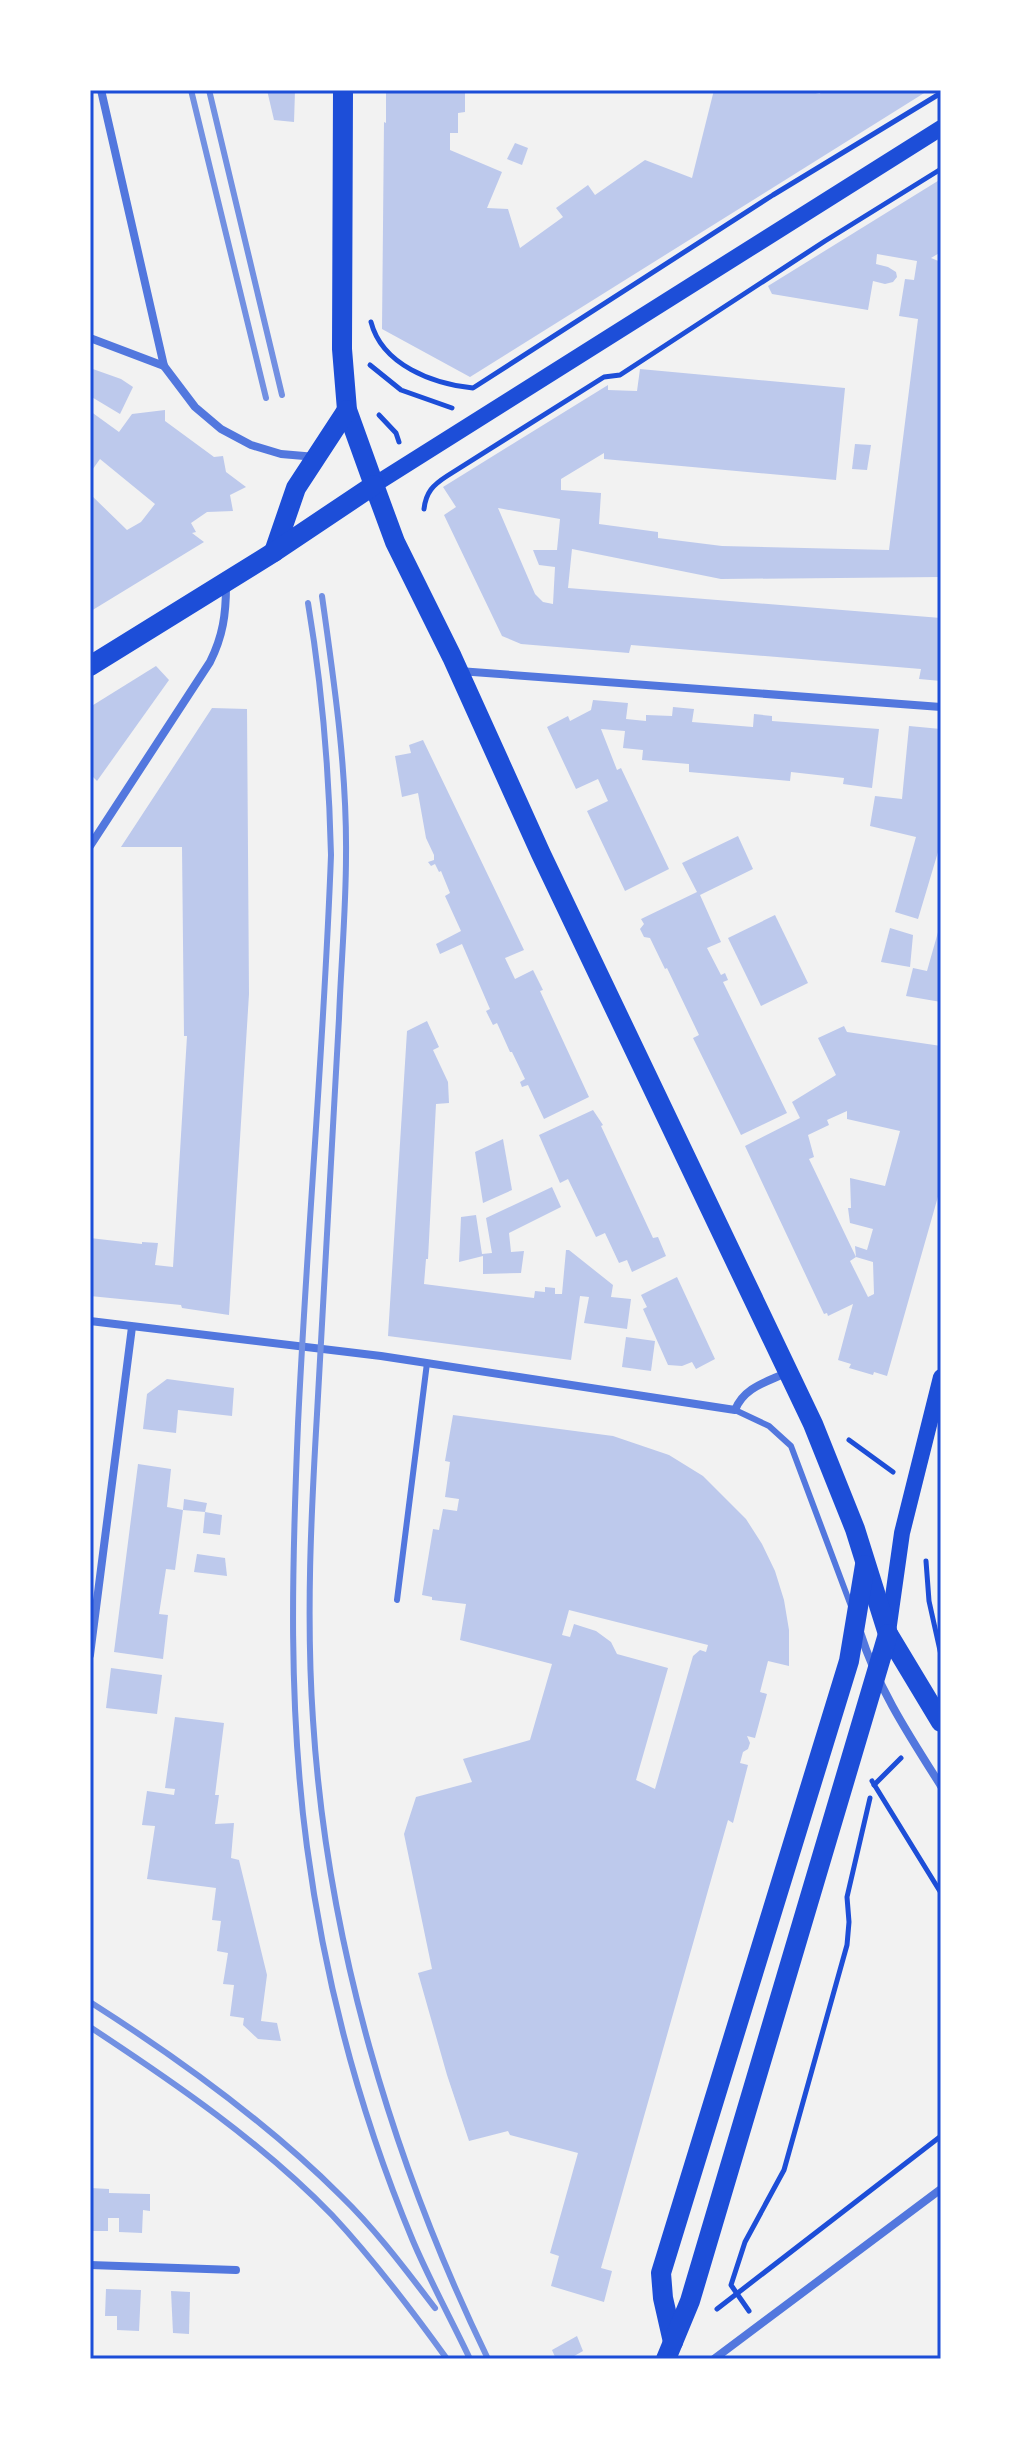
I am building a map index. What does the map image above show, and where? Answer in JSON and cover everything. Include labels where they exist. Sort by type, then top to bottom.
[{"type":"main road","points":[[343,90],[342,349],[347,410],[374,485],[395,542],[459,671],[541,854],[813,1424],[865,1561],[888,1634],[941,1722]]},
{"type":"main road","points":[[90,666],[274,552],[479,417],[941,128]]},
{"type":"main road","points":[[274,552],[296,488],[347,410]]},
{"type":"main road","points":[[670,2351],[690,2301],[872,1666],[888,1634],[902,1533],[941,1377]]},
{"type":"main road","points":[[670,2351],[661,2273],[849,1661],[865,1561]]},
{"type":"street","points":[[101,90],[164,366],[195,407],[221,429],[251,445],[281,454],[317,457]]},
{"type":"street","points":[[90,338],[164,366]]},
{"type":"street","points":[[90,846],[210,662],[220,642],[226,614],[226,582]]},
{"type":"street","points":[[459,671],[941,707]]},
{"type":"street","points":[[90,1321],[381,1356],[739,1411],[739,1399],[748,1391],[788,1372]]},
{"type":"street","points":[[90,1655],[132,1327]]},
{"type":"street","points":[[856,1621],[872,1666],[941,1786]]},
{"type":"street","points":[[714,2359],[941,2189]]},
{"type":"street","points":[[90,2265],[236,2270]]},
{"type":"lane","points":[[397,1600],[427,1363]]},
{"type":"lane","points":[[739,1411],[769,1426],[791,1446],[856,1621]]},
{"type":"path","points":[[369,316],[374,334],[387,351],[426,379],[473,388],[773,195],[941,93]]},
{"type":"path","points":[[424,509],[425,496],[447,476],[604,377],[620,375],[941,169]]},
{"type":"path","points":[[363,370],[361,357],[401,390],[479,417]]},
{"type":"path","points":[[376,411],[396,433],[406,464]]},
{"type":"path","points":[[925,1548],[929,1601],[941,1655]]},
{"type":"path","points":[[758,2325],[731,2285],[745,2242],[784,2170],[847,1945],[847,1897],[874,1784],[895,1761]]},
{"type":"path","points":[[857,1823],[870,1778],[941,1893]]},
{"type":"path","points":[[720,2295],[716,2310],[941,2136]]},
{"type":"building","points":[[267,90],[295,90],[294,122],[274,120]]},
{"type":"building","points":[[384,90],[465,90],[465,112],[458,113],[458,133],[450,133],[450,150],[502,172],[487,208],[508,209],[520,248],[563,217],[556,208],[588,185],[595,195],[645,160],[692,178],[714,90],[802,90],[820,94],[821,90],[929,90],[470,377],[382,329]]},
{"type":"building","points":[[515,143],[528,148],[522,165],[507,159]]},
{"type":"building","points":[[941,179],[941,252],[931,258],[941,262],[941,472],[938,519],[941,519],[941,577],[721,579],[572,549],[568,588],[941,618],[941,681],[919,679],[921,669],[631,645],[629,653],[521,644],[502,636],[444,515],[456,507],[443,487],[608,385],[608,390],[637,391],[640,369],[845,388],[836,480],[604,459],[604,453],[561,479],[561,490],[601,493],[599,524],[658,532],[658,538],[722,546],[889,550],[918,319],[899,316],[905,279],[914,280],[917,261],[877,254],[876,264],[888,267],[896,272],[897,277],[885,284],[873,281],[868,310],[772,294],[768,286]],"holes":[[[498,508],[560,519],[557,550],[533,550],[539,565],[555,567],[553,604],[543,602],[535,594]]]},
{"type":"building","points":[[90,368],[121,379],[133,387],[120,414],[90,396]]},
{"type":"building","points":[[165,410],[165,421],[214,457],[223,456],[226,472],[246,487],[230,495],[233,511],[207,512],[191,523],[196,532],[192,533],[204,542],[91,611],[90,494],[127,530],[141,522],[155,504],[100,459],[90,473],[90,411],[119,432],[132,414]]},
{"type":"building","points":[[855,444],[871,445],[867,470],[852,469]]},
{"type":"building","points":[[156,666],[169,680],[97,781],[90,774],[90,707]]},
{"type":"building","points":[[593,700],[628,703],[626,719],[646,721],[646,715],[672,716],[673,707],[694,709],[692,722],[753,727],[754,714],[772,716],[772,721],[879,729],[872,788],[843,784],[844,778],[791,772],[790,781],[689,772],[689,764],[642,760],[643,750],[623,748],[625,731],[601,729],[617,770],[621,768],[669,869],[625,891],[587,811],[608,801],[598,779],[576,789],[547,727],[568,716],[570,721],[591,710]]},
{"type":"building","points":[[212,708],[247,709],[249,994],[229,1315],[182,1308],[181,1305],[90,1296],[90,1238],[158,1243],[155,1265],[173,1267],[187,1036],[184,1036],[182,847],[121,847]]},
{"type":"building","points":[[909,726],[941,729],[941,842],[918,919],[895,912],[916,837],[870,826],[875,796],[902,799]]},
{"type":"building","points":[[423,740],[524,950],[505,958],[515,979],[533,970],[589,1097],[544,1119],[528,1085],[522,1087],[520,1082],[525,1079],[497,1023],[493,1025],[486,1011],[490,1009],[462,944],[440,954],[436,944],[461,931],[445,896],[450,893],[441,871],[428,862],[434,860],[434,855],[426,838],[418,793],[402,797],[395,756],[411,753],[409,745]]},
{"type":"building","points":[[738,836],[753,869],[700,895],[721,942],[707,948],[721,975],[725,973],[728,980],[723,982],[787,1113],[741,1135],[693,1038],[699,1035],[667,968],[650,938],[644,937],[640,929],[644,924],[641,919],[697,892],[682,863]]},
{"type":"building","points":[[775,915],[808,983],[761,1006],[728,938]]},
{"type":"building","points":[[940,925],[941,1002],[906,996],[913,968],[927,971]]},
{"type":"building","points":[[890,928],[913,935],[910,967],[881,962]]},
{"type":"building","points":[[427,1021],[439,1047],[433,1050],[448,1082],[449,1103],[436,1104],[424,1284],[534,1298],[535,1291],[545,1292],[545,1287],[555,1288],[555,1294],[562,1294],[566,1250],[569,1250],[613,1285],[611,1297],[631,1299],[627,1329],[584,1323],[589,1297],[580,1296],[571,1360],[388,1336],[407,1031]]},
{"type":"building","points":[[844,1026],[847,1032],[941,1046],[941,1186],[887,1376],[849,1368],[851,1364],[838,1360],[853,1304],[828,1316],[824,1314],[745,1146],[800,1118],[792,1102],[836,1075],[818,1038]],"holes":[[[847,1111],[847,1119],[900,1131],[885,1186],[850,1178],[850,1223],[873,1229],[867,1250],[855,1246],[856,1257],[809,1159],[814,1157],[808,1135],[829,1125],[827,1120]],[[856,1257],[873,1262],[874,1294],[868,1297],[850,1261]]]},
{"type":"building","points":[[593,1110],[603,1125],[653,1238],[658,1237],[666,1256],[632,1272],[627,1260],[619,1263],[605,1233],[596,1237],[568,1179],[560,1183],[539,1135]]},
{"type":"building","points":[[503,1139],[512,1190],[483,1203],[475,1152]]},
{"type":"building","points":[[552,1187],[561,1207],[509,1233],[511,1252],[524,1251],[521,1273],[483,1274],[483,1256],[459,1262],[461,1217],[476,1215],[482,1254],[492,1253],[486,1218]]},
{"type":"building","points":[[677,1277],[715,1359],[696,1369],[692,1362],[682,1366],[668,1365],[643,1309],[647,1307],[641,1295]]},
{"type":"building","points":[[626,1337],[655,1341],[651,1371],[622,1367]]},
{"type":"building","points":[[167,1379],[234,1388],[232,1416],[178,1410],[176,1433],[143,1429],[147,1394]]},
{"type":"building","points":[[453,1415],[613,1436],[669,1455],[703,1476],[746,1519],[775,1571],[784,1600],[789,1630],[789,1666],[768,1661],[760,1692],[767,1694],[755,1738],[747,1736],[750,1743],[740,1763],[748,1765],[733,1823],[728,1820],[601,2268],[612,2271],[604,2302],[551,2286],[559,2256],[550,2253],[578,2153],[510,2135],[508,2131],[469,2141],[418,1973],[432,1969],[404,1834],[416,1797],[472,1782],[463,1759],[530,1740],[552,1664],[460,1640],[466,1604],[432,1600],[432,1597],[422,1595],[433,1529],[439,1530],[443,1509],[457,1511],[459,1499],[445,1497],[450,1462],[445,1461]],"holes":[[[569,1610],[708,1645],[706,1652],[700,1650],[693,1656],[655,1789],[636,1780],[668,1668],[617,1654],[611,1642],[596,1631],[574,1624],[570,1637],[562,1635]]]},
{"type":"building","points":[[138,1464],[171,1469],[167,1507],[183,1510],[175,1570],[166,1569],[159,1614],[168,1615],[163,1659],[114,1652]]},
{"type":"building","points":[[184,1499],[207,1503],[205,1512],[183,1510]]},
{"type":"building","points":[[205,1512],[222,1515],[220,1535],[203,1533]]},
{"type":"building","points":[[197,1554],[225,1558],[227,1576],[194,1572]]},
{"type":"building","points":[[111,1668],[162,1675],[157,1714],[106,1708]]},
{"type":"building","points":[[175,1717],[224,1723],[215,1795],[219,1795],[215,1824],[234,1823],[231,1858],[239,1860],[267,1975],[261,2021],[277,2023],[281,2041],[258,2039],[243,2025],[244,2018],[230,2016],[234,1985],[223,1984],[228,1953],[217,1951],[221,1921],[212,1920],[216,1888],[147,1879],[155,1826],[142,1825],[147,1791],[174,1795],[175,1789],[165,1788]]},
{"type":"building","points":[[90,2188],[109,2189],[109,2193],[150,2194],[150,2211],[143,2210],[142,2233],[119,2232],[119,2218],[108,2218],[108,2231],[90,2231]]},
{"type":"building","points":[[106,2289],[141,2290],[139,2331],[117,2330],[117,2316],[105,2316]]},
{"type":"building","points":[[171,2291],[190,2292],[189,2334],[173,2333]]},
{"type":"building","points":[[577,2336],[583,2351],[569,2359],[556,2359],[552,2350]]},
{"type":"railway","points":[[191,90],[266,398]]},
{"type":"railway","points":[[209,90],[282,395]]},
{"type":"railway","points":[[322,596],[342,758],[346,856],[310,1567],[313,1720],[333,1885],[349,1967],[370,2048],[422,2207],[488,2359]]},
{"type":"railway","points":[[308,603],[324,728],[331,855],[296,1477],[293,1636],[301,1794],[324,1948],[361,2097],[413,2241],[470,2359]]},
{"type":"railway","points":[[90,2002],[189,2068],[283,2142],[366,2222],[435,2308]]},
{"type":"railway","points":[[90,2027],[247,2138],[305,2188],[363,2249],[447,2359]]}]
